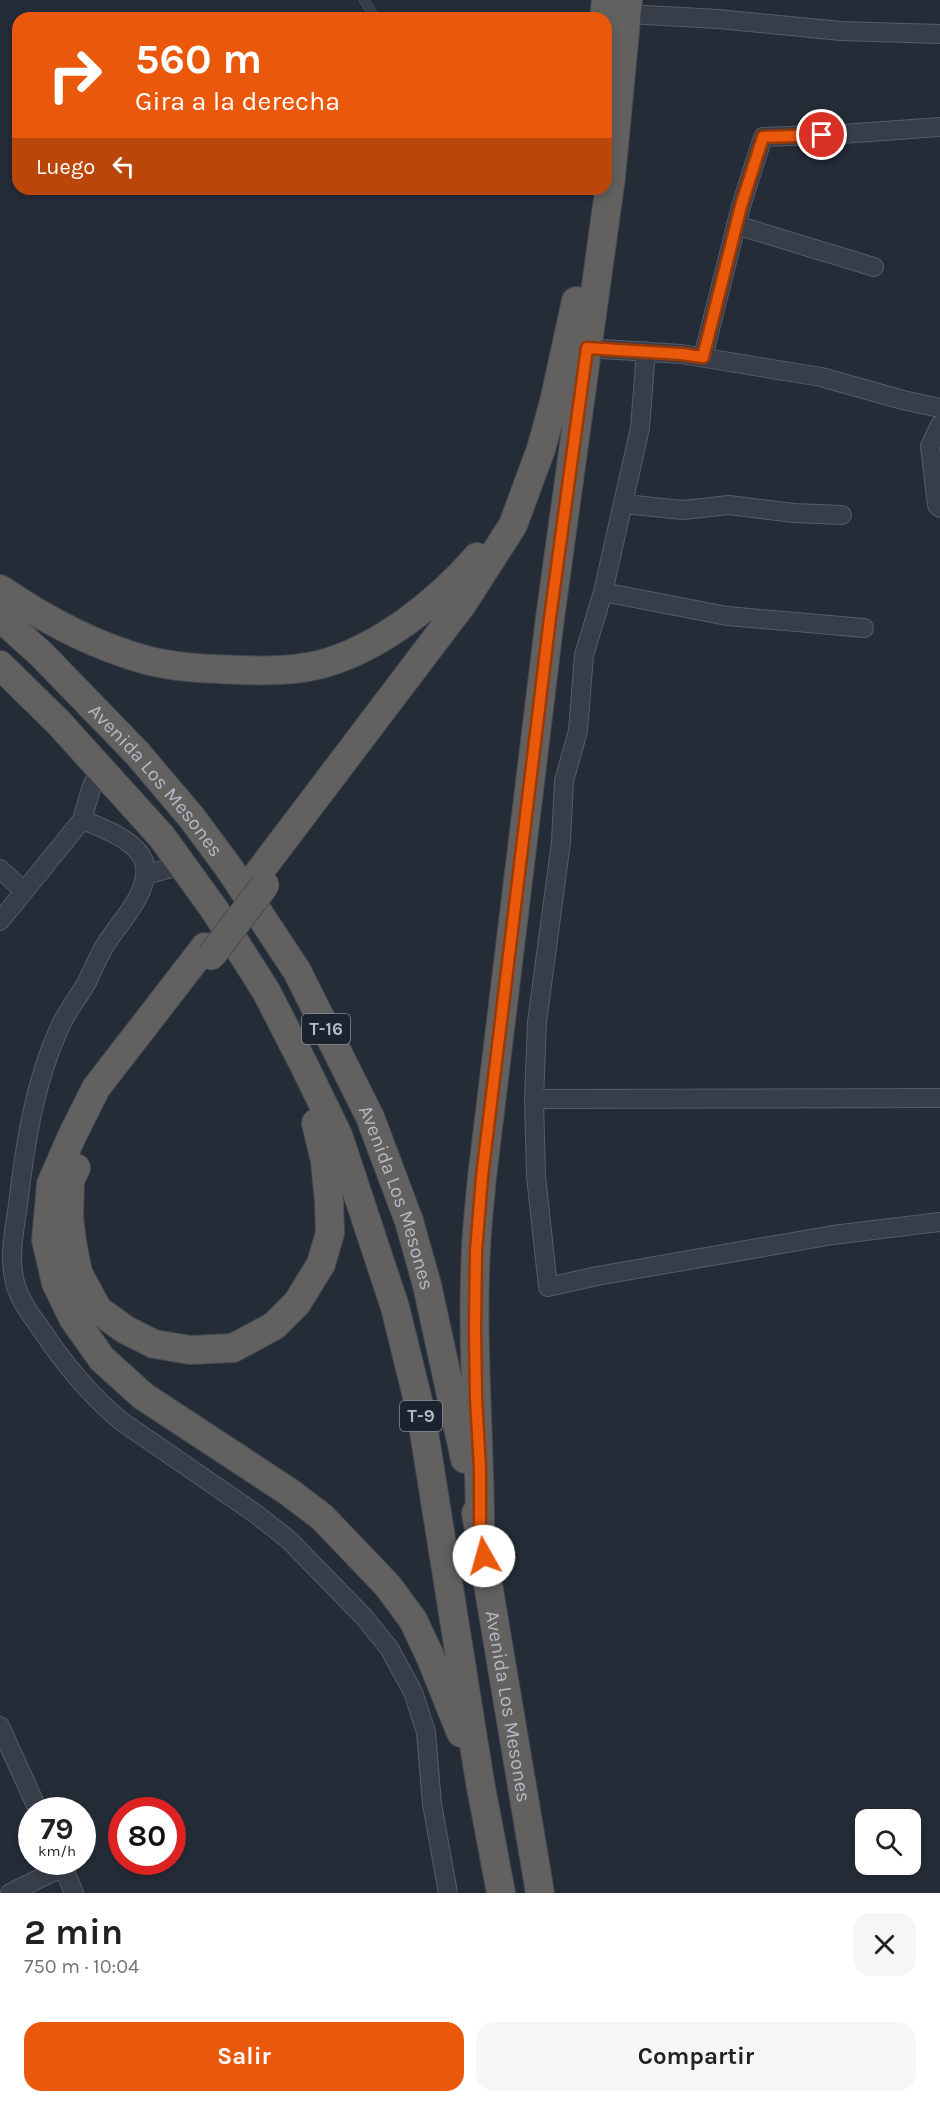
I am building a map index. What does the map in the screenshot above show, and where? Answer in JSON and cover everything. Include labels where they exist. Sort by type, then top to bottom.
[{"type":"highway","points":[[612,143],[616,8]]},
{"type":"highway","points":[[304,1065],[325,1161],[330,1233],[321,1264],[297,1303],[274,1326],[233,1348],[190,1350],[154,1344],[126,1330],[98,1310],[78,1273],[69,1218],[70,1180],[84,1148],[116,1086],[208,951],[463,603],[513,525],[528,488],[554,402],[572,325],[589,195]]},
{"type":"highway","points":[[480,1532],[480,1469],[476,1398],[476,1251],[482,1177],[550,618],[608,195]]},
{"type":"highway","points":[[261,880],[483,599],[518,546],[537,505],[560,439],[587,348]]},
{"type":"highway","points":[[0,589],[74,633],[148,661],[198,668],[271,671],[321,664],[364,647],[384,635],[423,609],[455,582],[490,542],[528,488]]},
{"type":"highway","name":"Avenida Los Mesones","points":[[0,617],[42,655],[137,753],[192,818],[229,868],[297,970],[370,1117],[409,1221],[428,1285],[480,1532],[540,1893]]},
{"type":"highway","name":"Avenida Los Mesones","points":[[0,665],[59,723],[162,837],[239,946],[304,1065],[338,1135],[395,1307],[421,1413],[480,1782],[501,1893]]},
{"type":"highway","points":[[208,951],[96,1088],[72,1136],[51,1184],[46,1240],[56,1283],[73,1318],[102,1359],[143,1396],[289,1492],[322,1517],[388,1586],[413,1620],[422,1638],[480,1782]]},
{"type":"street","points":[[616,8],[841,31],[940,34]]},
{"type":"street","points":[[703,357],[736,225],[763,137],[842,135],[940,127]]},
{"type":"street","points":[[736,225],[874,267]]},
{"type":"street","points":[[587,348],[703,357],[821,377],[940,408]]},
{"type":"street","points":[[646,351],[640,428],[603,592],[584,655],[578,731],[564,781],[561,842],[537,1022],[534,1099],[536,1176],[548,1287],[597,1276],[832,1235],[940,1222]]},
{"type":"street","points":[[940,425],[930,446],[940,508]]},
{"type":"street","points":[[624,504],[683,510],[729,505],[794,513],[842,515]]},
{"type":"street","points":[[603,592],[727,616],[864,628]]},
{"type":"street","points":[[0,921],[82,820],[100,768]]},
{"type":"street","points":[[82,820],[112,833],[136,849],[144,860],[146,876],[136,902],[111,935],[86,984],[67,1013],[55,1038],[41,1078],[23,1161],[12,1248],[16,1285],[24,1304],[59,1356],[105,1408],[290,1540],[364,1617],[389,1648],[413,1692],[426,1732],[432,1804],[448,1893]]},
{"type":"street","points":[[146,876],[182,865]]},
{"type":"street","points":[[0,869],[24,891]]},
{"type":"street","points":[[534,1099],[940,1098]]},
{"type":"street","points":[[0,1726],[32,1797]]},
{"type":"street","points":[[10,1893],[42,1875]]},
{"type":"street","points":[[67,1875],[74,1893]]},
{"type":"route","points":[[484,1556],[480,1532],[475,1329],[476,1251],[482,1177],[550,618],[587,348],[703,357],[741,206],[763,137],[822,135]]}]
